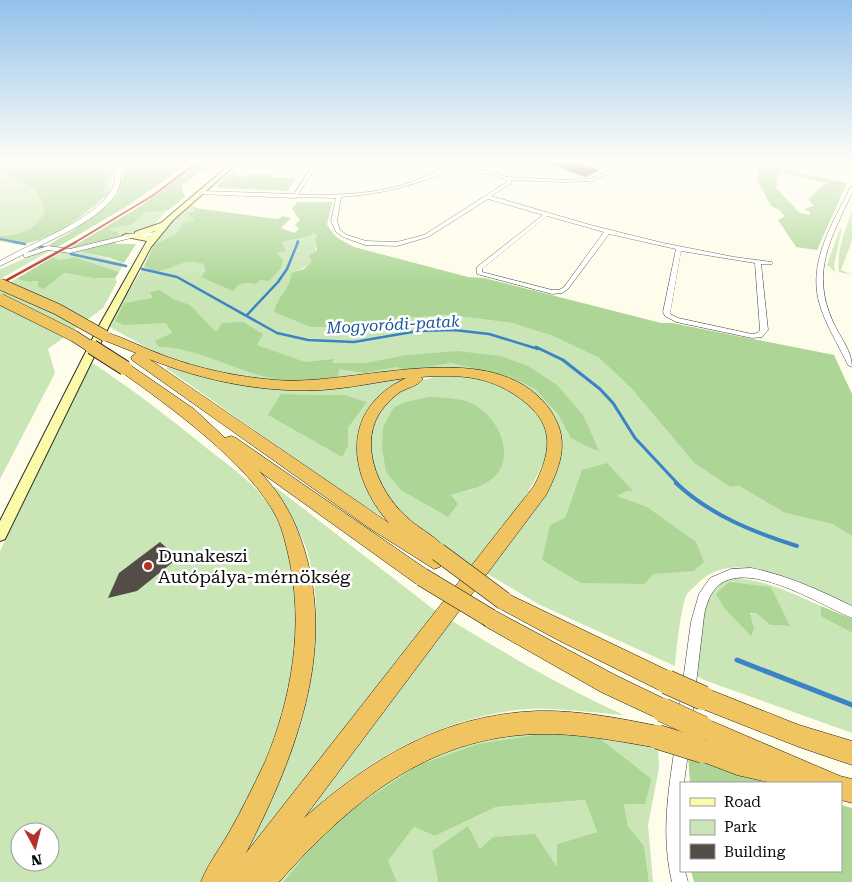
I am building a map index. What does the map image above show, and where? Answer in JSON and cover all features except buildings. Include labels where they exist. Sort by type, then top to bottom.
[{"type":"highway","points":[[0,284],[57,309],[104,336],[134,358],[182,408],[238,459],[281,511],[301,562],[306,593],[307,629],[301,676],[292,719],[256,808],[214,882]]},
{"type":"highway","points":[[0,298],[74,336],[134,358],[157,370],[367,518],[436,557],[504,601],[565,633],[703,698],[790,733],[852,754]]},
{"type":"highway","points":[[134,358],[176,364],[207,374],[293,386],[355,382],[433,371],[467,373],[492,378],[528,395],[550,421],[556,441],[553,462],[540,490],[240,882]]},
{"type":"highway","points":[[436,557],[384,505],[368,469],[364,455],[364,436],[368,419],[374,408],[385,396],[400,386],[425,376],[467,373]]},
{"type":"highway","points":[[182,408],[422,577],[490,618],[609,684],[702,728],[826,782]]},
{"type":"highway","points":[[261,882],[286,853],[333,807],[375,776],[417,751],[463,733],[522,722],[554,721],[626,729],[658,737],[737,763],[817,782]]},
{"type":"main road","points":[[0,535],[35,469],[83,365],[151,241],[176,211],[188,202]]},
{"type":"main road","points":[[138,234],[164,225]]},
{"type":"main road","points":[[126,236],[139,237],[151,241]]},
{"type":"street","points":[[48,248],[47,245],[54,239],[104,202]]},
{"type":"street","points":[[338,202],[334,221],[338,231],[354,241],[386,245],[408,242],[426,236],[480,202]]},
{"type":"street","points":[[505,202],[607,232],[679,248],[770,263]]},
{"type":"street","points":[[846,202],[821,263],[819,281],[829,321],[852,366]]},
{"type":"street","points":[[546,215],[479,268],[479,273],[560,292],[566,288],[607,232]]},
{"type":"street","points":[[0,265],[23,250],[81,220]]},
{"type":"street","points":[[0,265],[48,248],[70,251],[126,236],[157,234]]},
{"type":"street","points":[[679,248],[666,312],[667,315],[676,320],[752,336],[759,335],[764,330],[758,262]]},
{"type":"street","points":[[680,882],[674,858],[672,834],[692,667],[702,599],[708,588],[725,574],[741,572],[768,576],[852,612]]},
{"type":"green space","points":[[0,202],[44,203],[45,212],[36,224],[27,231],[0,236]]},
{"type":"green space","points":[[42,202],[98,202],[70,224],[47,237],[23,244],[0,241],[0,236],[22,233],[36,224],[45,212]]},
{"type":"green space","points":[[108,202],[133,202],[56,248],[51,247],[50,244],[74,230]]},
{"type":"green space","points":[[146,202],[178,202],[168,210],[145,213],[131,225],[108,229],[119,233],[120,236],[115,244],[136,244],[124,263],[81,252],[96,246],[67,250]]},
{"type":"green space","points":[[297,202],[332,202],[327,225],[336,237],[354,247],[468,277],[484,278],[661,323],[672,323],[834,355],[852,394],[852,536],[832,524],[785,513],[739,486],[730,487],[694,463],[631,388],[599,358],[553,336],[512,323],[449,315],[392,319],[345,328],[310,327],[274,312],[288,284],[291,273],[304,269],[312,261],[309,256],[317,250],[315,239],[317,236],[312,233],[310,236],[282,242],[286,251],[277,253],[283,260],[281,268],[269,281],[260,280],[256,284],[243,284],[233,291],[201,277],[206,270],[203,264],[184,263],[162,271],[150,270],[144,266],[154,245],[178,232],[182,224],[195,220],[187,213],[195,211],[195,208],[277,219],[283,216],[291,218],[281,228],[294,233],[299,229],[295,225],[300,220],[292,209]]},
{"type":"green space","points":[[769,202],[790,202],[800,213],[810,215],[810,212],[804,209],[814,206],[811,202],[838,202],[817,250],[796,247],[778,220],[785,216],[771,206]]},
{"type":"green space","points":[[190,204],[196,207],[195,211],[188,212],[195,220],[154,245],[175,217]]},
{"type":"green space","points":[[168,210],[149,229],[120,236],[119,233],[107,229],[131,225],[145,213]]},
{"type":"green space","points":[[852,212],[852,241],[841,270],[852,275],[839,272],[838,265],[842,241]]},
{"type":"green space","points":[[840,228],[842,229],[834,265],[835,272],[827,265]]},
{"type":"green space","points":[[311,233],[317,236],[315,239],[314,257],[308,265],[291,273],[275,312],[310,327],[345,328],[392,319],[449,315],[512,323],[553,336],[599,358],[631,388],[694,463],[730,487],[739,486],[785,513],[832,524],[852,536],[852,605],[774,573],[753,568],[733,568],[714,572],[698,583],[687,594],[681,618],[675,666],[538,604],[486,573],[560,461],[562,448],[561,437],[553,419],[482,372],[437,368],[303,383],[214,373],[160,355],[108,326],[144,266],[150,270],[162,271],[184,263],[203,264],[207,270],[201,277],[237,286],[244,283],[256,284],[277,253],[286,251],[282,242],[310,236]]},
{"type":"green space","points":[[96,245],[82,252],[124,263],[119,272],[75,257],[59,260],[53,257],[67,250]]},
{"type":"green space","points":[[45,250],[52,250],[0,279],[0,269]]},
{"type":"green space","points":[[53,257],[59,260],[75,257],[119,272],[115,278],[93,278],[64,273],[44,289],[38,287],[38,281],[29,282],[16,279]]},
{"type":"green space","points":[[64,273],[93,278],[115,278],[117,282],[103,308],[48,349],[55,373],[0,479],[0,288],[16,279],[29,282],[38,281],[44,289]]},
{"type":"green space","points":[[160,290],[173,299],[190,305],[216,332],[222,323],[243,322],[263,334],[257,345],[305,362],[334,359],[332,363],[365,363],[407,355],[458,351],[500,356],[528,366],[557,385],[583,415],[599,451],[571,438],[558,414],[535,389],[511,377],[451,363],[408,370],[396,367],[364,373],[339,369],[338,378],[281,380],[262,376],[183,350],[159,347],[155,341],[172,333],[166,323],[124,325],[115,321],[124,303],[153,298],[150,292]]},
{"type":"green space","points":[[91,362],[151,404],[235,470],[266,501],[277,520],[285,540],[292,571],[297,630],[293,664],[277,730],[265,762],[235,824],[201,882],[0,882],[0,551]]},
{"type":"green space","points":[[166,368],[230,383],[289,388],[366,383],[403,378],[404,380],[384,394],[368,410],[359,430],[358,455],[390,522],[343,492]],"holes":[[[281,394],[345,395],[367,402],[348,428],[348,446]]]},
{"type":"green space","points":[[453,375],[488,381],[511,390],[530,404],[542,422],[548,438],[546,452],[531,487],[471,568],[399,513],[376,473],[370,451],[371,431],[377,413],[389,398],[406,387],[427,379]],"holes":[[[383,427],[475,489],[451,495]]]},
{"type":"green space","points":[[281,394],[345,395],[367,402],[348,428],[348,446],[342,457],[268,415]]},
{"type":"green space","points":[[429,397],[467,401],[478,407],[492,420],[504,447],[502,466],[497,474],[482,485],[451,495],[458,504],[448,517],[401,490],[386,472],[382,448],[383,427],[394,407],[406,402]]},
{"type":"green space","points":[[607,463],[633,491],[626,491],[617,496],[647,507],[696,542],[704,562],[694,571],[653,574],[645,584],[581,583],[542,560],[550,525],[565,518],[582,470]]},
{"type":"green space","points":[[270,485],[278,489],[437,612],[244,860],[242,857],[273,793],[301,725],[311,682],[316,640],[316,598],[309,558],[298,529]]},
{"type":"green space","points":[[727,578],[739,578],[763,583],[821,606],[822,616],[852,633],[852,733],[704,680],[695,675],[700,619],[710,590]],"holes":[[[771,587],[789,626],[770,625],[756,613],[749,614]]]},
{"type":"green space","points":[[729,582],[771,587],[790,626],[770,625],[756,613],[750,613],[754,629],[751,636],[725,609],[716,594]]},
{"type":"green space","points":[[821,606],[852,619],[852,633],[821,616]]},
{"type":"green space","points":[[452,621],[536,671],[624,715],[557,709],[530,709],[494,714],[449,726],[406,745],[366,768],[334,792],[299,825]]},
{"type":"green space","points":[[522,728],[595,729],[658,746],[659,768],[648,825],[653,882],[649,882],[644,846],[628,826],[624,804],[645,804],[652,779],[598,737],[552,732],[478,744],[418,765],[333,822],[283,882],[267,882],[310,836],[333,815],[356,796],[407,763],[466,739]]},
{"type":"green space","points":[[552,732],[598,737],[652,779],[645,804],[624,804],[628,826],[644,846],[649,882],[438,882],[432,851],[468,826],[480,849],[493,837],[535,834],[557,867],[557,844],[597,832],[585,800],[496,807],[435,836],[414,827],[388,861],[397,882],[283,882],[333,822],[418,765],[478,744]]},
{"type":"green space","points":[[688,755],[771,782],[690,782]]},
{"type":"green space","points":[[585,800],[597,832],[557,844],[557,868],[480,849],[468,827],[432,851],[438,882],[359,882],[388,861],[414,827],[435,836],[496,807]]},
{"type":"green space","points":[[842,805],[852,808],[852,882],[694,882],[691,872],[842,872]]},
{"type":"waterway","name":"Mogyoródi-patak","points":[[0,239],[21,243]]},
{"type":"waterway","name":"Mogyoródi-patak","points":[[14,242],[25,244]]},
{"type":"waterway","points":[[247,315],[278,282],[287,269],[298,242]]},
{"type":"waterway","name":"Mogyoródi-patak","points":[[35,246],[43,247]]},
{"type":"waterway","name":"Mogyoródi-patak","points":[[71,254],[126,266]]},
{"type":"waterway","name":"Mogyoródi-patak","points":[[142,269],[177,277],[277,333],[308,340],[354,342],[418,331],[454,330],[489,334],[538,349]]},
{"type":"waterway","name":"Mogyoródi-patak","points":[[536,347],[563,360],[600,389],[613,403],[635,438],[678,484]]},
{"type":"waterway","name":"Mogyoródi-patak","points":[[676,483],[703,504],[733,521],[764,535],[797,546]]},
{"type":"waterway","points":[[737,660],[852,705]]},
{"type":"railway","points":[[74,243],[142,202]]},
{"type":"railway","points":[[0,284],[76,242]]},
{"type":"place","name":"Dunakeszi Autópálya-mérnökség","points":[[148,566]]}]
